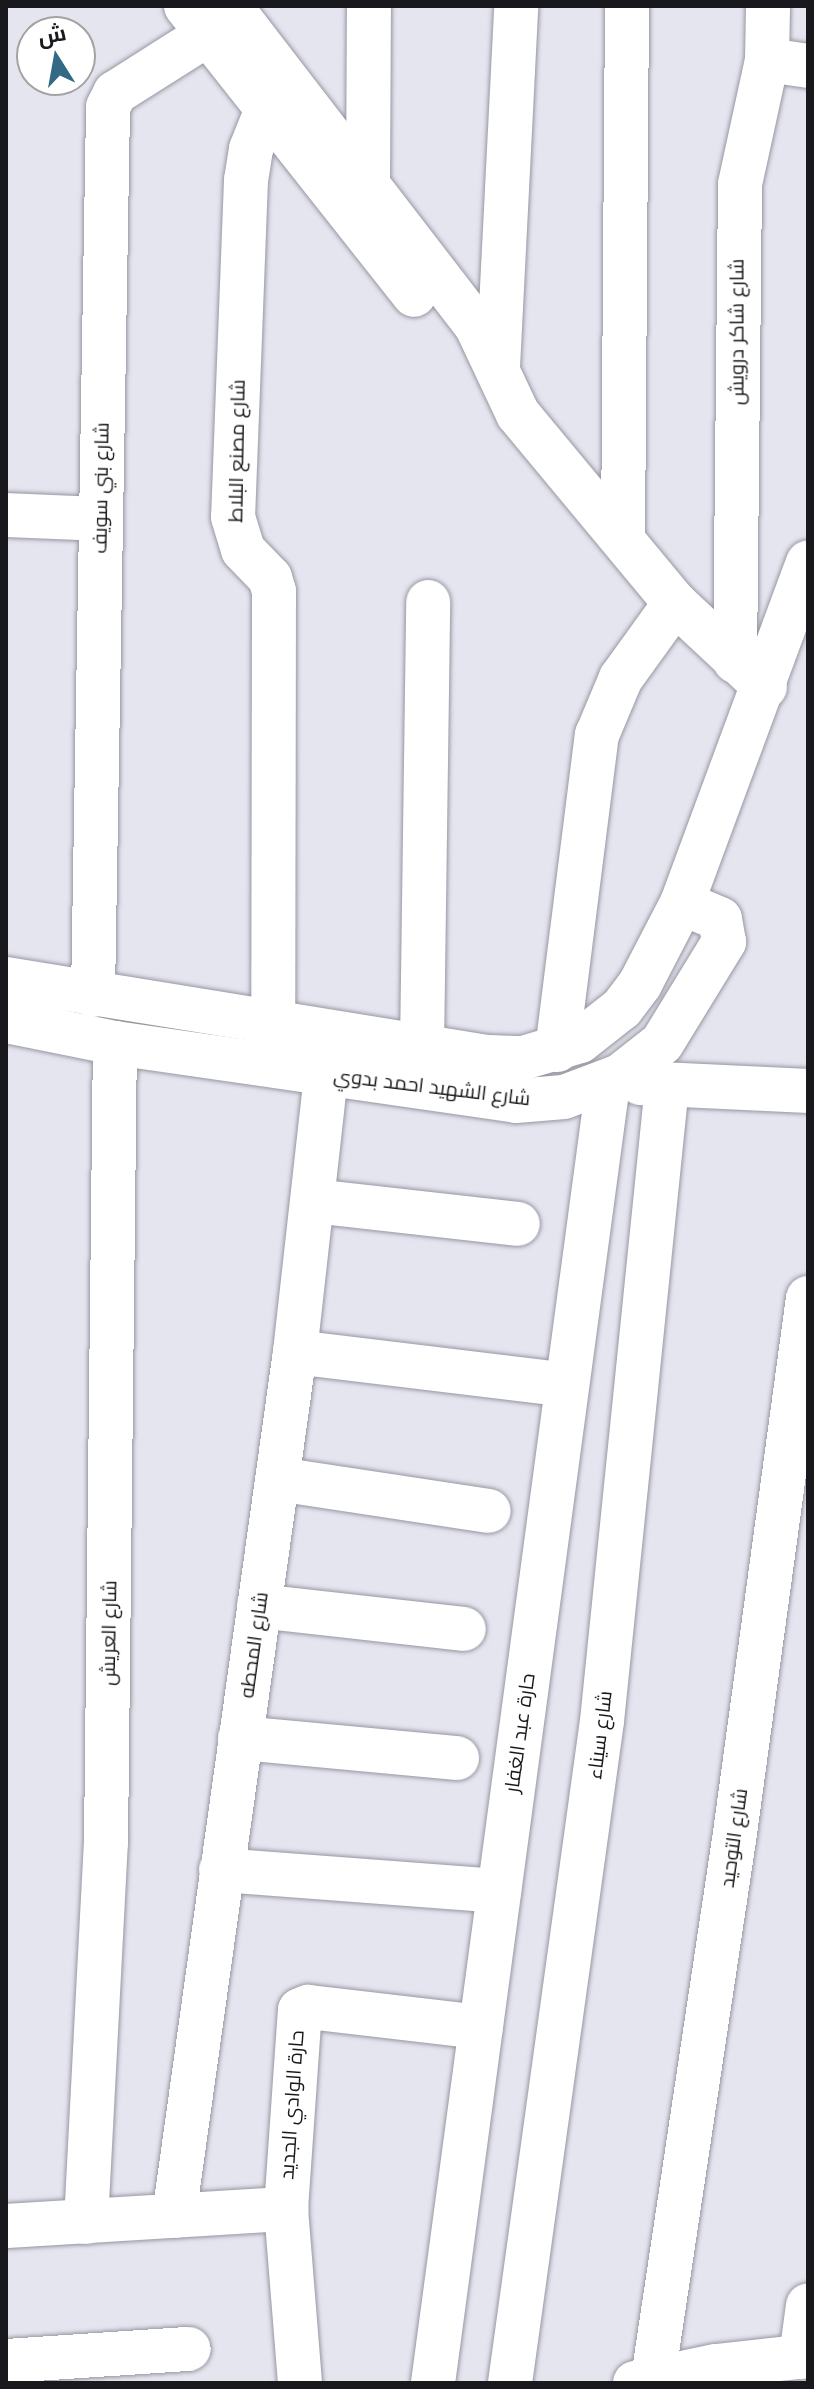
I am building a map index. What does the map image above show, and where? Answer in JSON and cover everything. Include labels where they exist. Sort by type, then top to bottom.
[{"type":"street","points":[[368,186],[369,6]]},
{"type":"street","points":[[497,378],[516,6]]},
{"type":"street","points":[[623,538],[627,6]]},
{"type":"street","name":"شارع شاكر درويش","points":[[750,674],[740,184],[787,63],[768,6]]},
{"type":"street","points":[[208,15],[368,186],[477,327],[497,378],[518,414],[675,603],[750,674]]},
{"type":"street","points":[[208,15],[267,109],[449,338],[497,378]]},
{"type":"street","name":"شارع بني سويف","points":[[93,995],[108,107],[115,93],[208,15]]},
{"type":"street","name":"شارع مصنع البلاط","points":[[267,109],[251,149],[246,180],[233,517],[243,550],[270,578],[274,591],[273,1024]]},
{"type":"street","points":[[6,515],[100,519]]},
{"type":"street","name":"شارع الشهيد احمد بدوي","points":[[6,979],[499,1058],[557,1050],[600,1028],[640,984],[682,903],[750,674],[808,563]]},
{"type":"street","points":[[422,1048],[428,602]]},
{"type":"street","points":[[557,1050],[597,735],[621,678],[675,603]]},
{"type":"street","name":"شارع الشهيد احمد بدوي","points":[[6,1021],[115,1043],[516,1101],[564,1097],[614,1080],[662,1043],[724,942],[720,919],[682,903]]},
{"type":"street","points":[[600,1028],[614,1080],[808,1091]]},
{"type":"street","name":"شارع العريش","points":[[86,2222],[106,1843],[115,1043]]},
{"type":"street","name":"شارع المحطه","points":[[174,2216],[295,1352],[326,1074]]},
{"type":"street","name":"حارة عبد الغفار","points":[[433,2383],[566,1385],[614,1080]]},
{"type":"street","name":"شارع سيناء","points":[[510,2383],[602,1721],[667,1085]]},
{"type":"street","points":[[314,1201],[518,1224]]},
{"type":"street","name":"شارع التوحيد","points":[[644,2380],[733,1848],[808,1298]]},
{"type":"street","points":[[295,1352],[566,1385]]},
{"type":"street","points":[[278,1479],[489,1511]]},
{"type":"street","points":[[259,1606],[464,1629]]},
{"type":"street","points":[[240,1738],[457,1758]]},
{"type":"street","points":[[221,1870],[499,1891]]},
{"type":"street","name":"حارة الوادي الجديد","points":[[300,2383],[286,2209],[300,2010],[481,2027]]},
{"type":"street","points":[[6,2226],[286,2209]]},
{"type":"street","points":[[644,2380],[715,2375],[804,2357],[808,2305]]},
{"type":"street","points":[[6,2361],[189,2349]]}]
